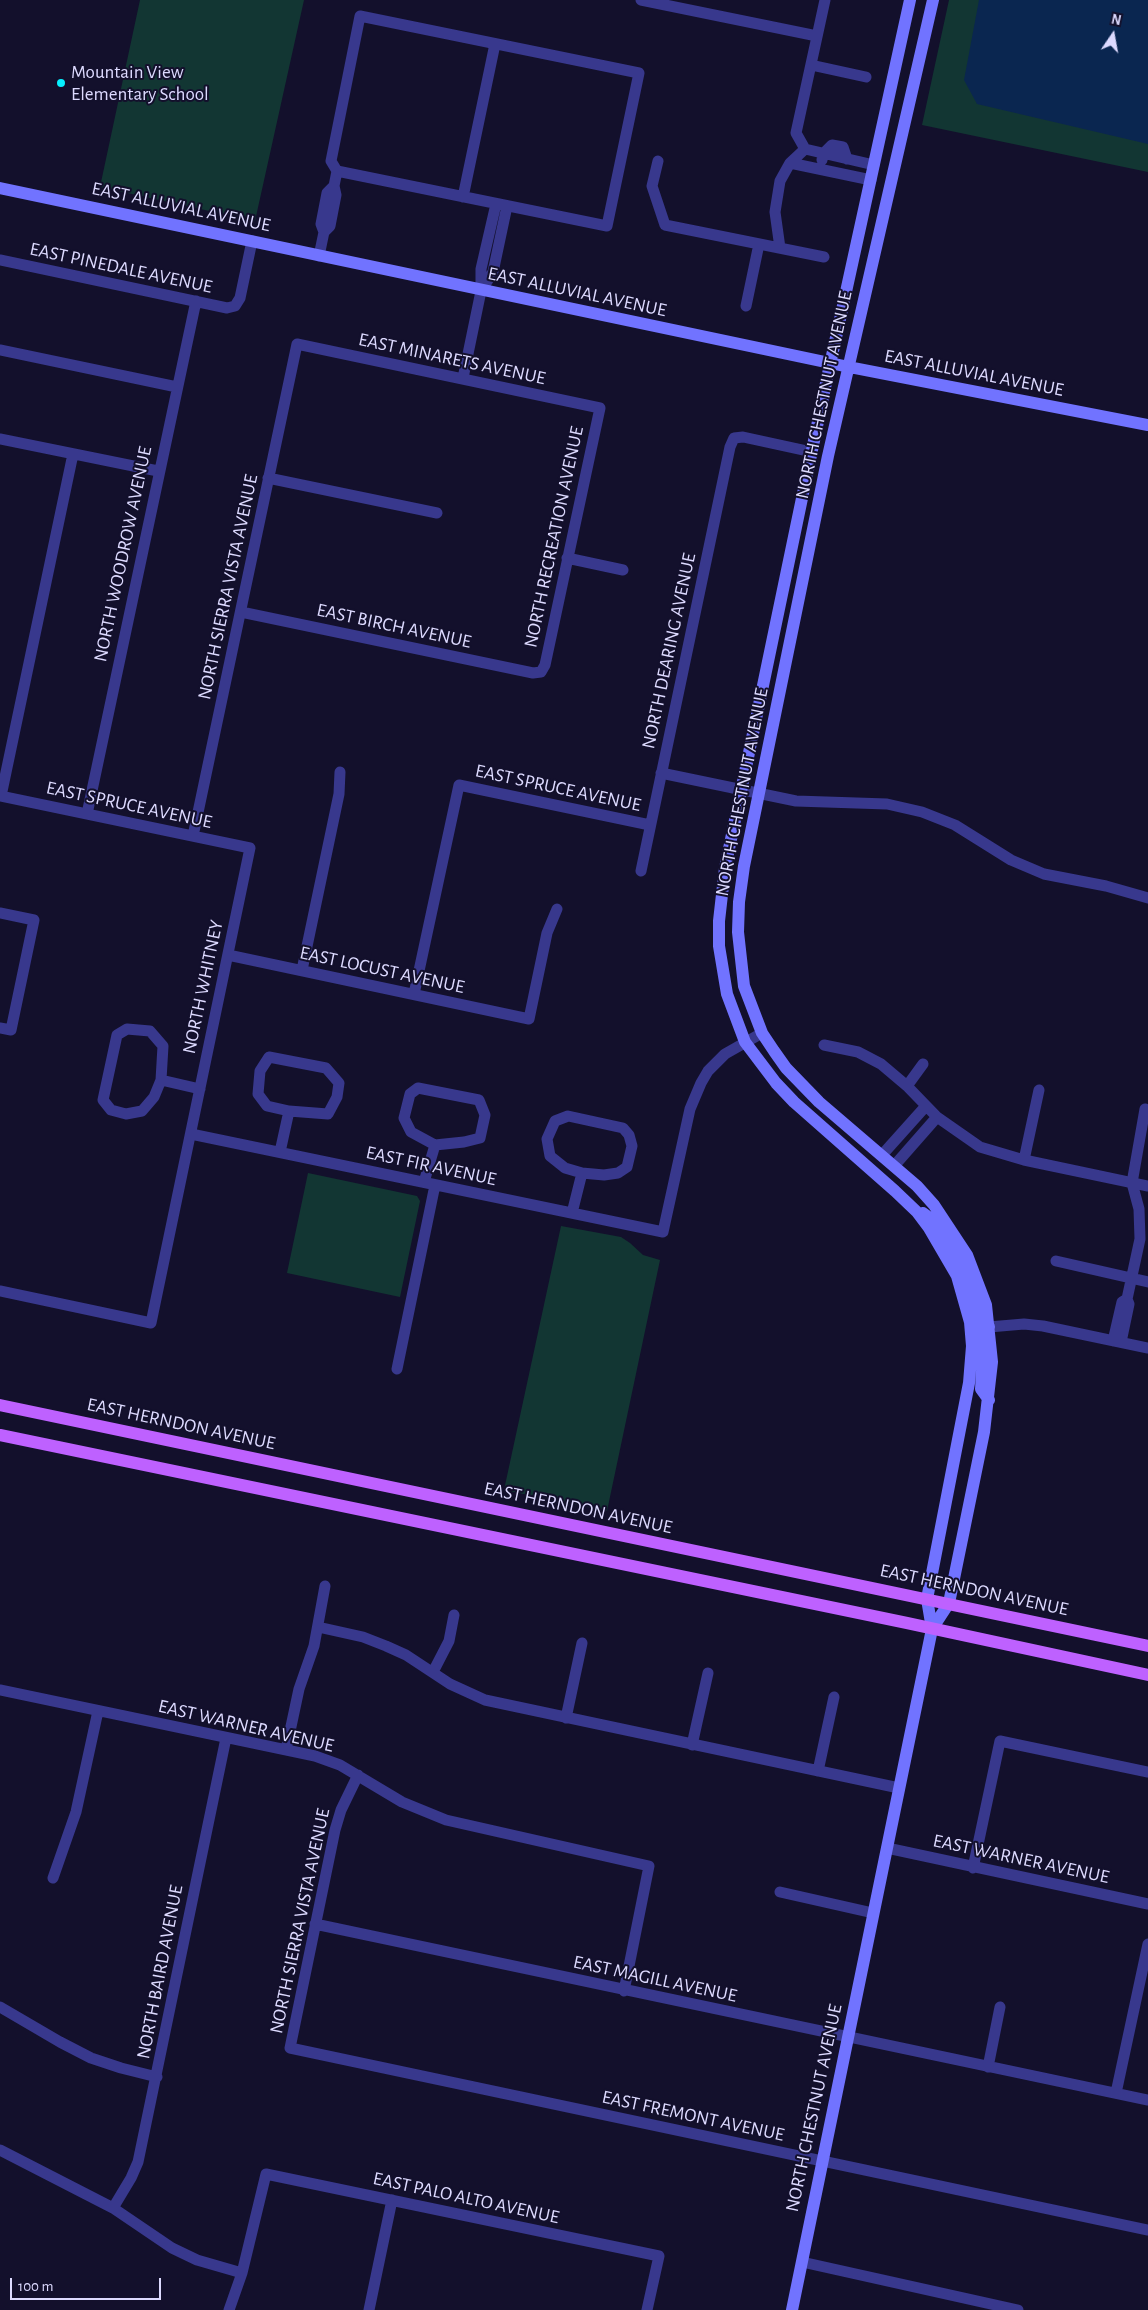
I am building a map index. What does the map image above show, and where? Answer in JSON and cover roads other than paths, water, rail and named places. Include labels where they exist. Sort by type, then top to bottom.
[{"type":"main road","name":"NORTH CHESTNUT AVENUE","points":[[792,2310],[932,1629],[927,1599],[970,1383],[972,1346],[970,1322],[957,1276],[950,1260],[917,1212],[794,1102],[776,1083],[746,1042],[728,994],[719,946],[719,921],[724,876],[741,790],[830,363],[910,0]]},
{"type":"main road","name":"NORTH CHESTNUT AVENUE","points":[[932,1629],[949,1603],[989,1400],[992,1362],[989,1327],[983,1296],[967,1255],[934,1205],[917,1186],[801,1084],[786,1068],[762,1033],[744,986],[738,932],[744,866],[759,794],[849,367],[933,0]]},
{"type":"main road","name":"EAST ALLUVIAL AVENUE","points":[[0,188],[481,291],[849,367],[1148,425]]},
{"type":"main road","points":[[895,1192],[938,1224],[946,1235],[964,1270],[978,1317],[989,1327]]},
{"type":"main road","points":[[970,1322],[979,1329],[981,1334],[983,1354],[981,1389],[989,1400]]},
{"type":"main road","name":"EAST HERNDON AVENUE","points":[[0,1405],[1148,1646]]},
{"type":"main road","points":[[0,1435],[1148,1675]]},
{"type":"street","points":[[641,0],[817,36]]},
{"type":"street","points":[[825,0],[796,132],[805,149],[874,164]]},
{"type":"street","points":[[360,16],[639,73],[607,226],[337,171],[330,161],[360,16]]},
{"type":"street","points":[[463,197],[495,44]]},
{"type":"street","points":[[811,65],[866,77]]},
{"type":"street","points":[[780,248],[775,212],[776,197],[784,171],[805,149]]},
{"type":"street","points":[[820,169],[824,154]]},
{"type":"street","points":[[658,162],[652,186],[665,225],[824,258]]},
{"type":"street","points":[[790,163],[871,180]]},
{"type":"street","points":[[319,256],[324,232],[321,224],[327,193],[334,186],[337,171]]},
{"type":"street","points":[[463,378],[481,291],[481,269],[501,205]]},
{"type":"street","name":"EAST PINEDALE AVENUE","points":[[0,260],[226,308],[235,306],[240,298],[252,241]]},
{"type":"street","points":[[746,306],[759,244]]},
{"type":"street","name":"NORTH WOODROW AVENUE","points":[[87,814],[158,471],[196,301]]},
{"type":"street","name":"EAST MINARETS AVENUE","points":[[296,344],[600,408]]},
{"type":"street","name":"NORTH SIERRA VISTA AVENUE","points":[[194,836],[296,344]]},
{"type":"street","points":[[0,350],[177,387]]},
{"type":"street","name":"NORTH RECREATION AVENUE","points":[[541,672],[545,665],[600,408]]},
{"type":"street","name":"NORTH DEARING AVENUE","points":[[640,871],[730,446],[734,438],[742,437],[812,452]]},
{"type":"street","points":[[0,439],[158,471]]},
{"type":"street","points":[[1,796],[73,454]]},
{"type":"street","points":[[268,478],[437,513]]},
{"type":"street","points":[[567,558],[623,570]]},
{"type":"street","name":"EAST BIRCH AVENUE","points":[[240,612],[533,673],[541,672]]},
{"type":"street","points":[[302,970],[339,794],[340,772]]},
{"type":"street","points":[[662,773],[796,801],[887,804],[922,812],[955,824],[1011,860],[1044,874],[1106,886],[1148,898]]},
{"type":"street","name":"EAST SPRUCE AVENUE","points":[[414,994],[458,785],[650,825]]},
{"type":"street","name":"EAST SPRUCE AVENUE","points":[[1,796],[250,848]]},
{"type":"street","name":"NORTH WHITNEY","points":[[0,1291],[151,1323],[250,848]]},
{"type":"street","name":"EAST LOCUST AVENUE","points":[[228,954],[530,1019],[547,933],[557,909]]},
{"type":"street","points":[[0,913],[34,920],[11,1030],[0,1028]]},
{"type":"street","points":[[127,1029],[150,1031],[163,1046],[161,1080],[154,1097],[142,1111],[126,1114],[111,1110],[103,1100],[117,1035],[127,1029]]},
{"type":"street","points":[[746,1042],[762,1033]]},
{"type":"street","name":"EAST FIR AVENUE","points":[[191,1134],[663,1232],[683,1134],[695,1095],[708,1071],[715,1063],[746,1042]]},
{"type":"street","points":[[824,1045],[858,1052],[881,1064],[907,1086],[925,1107],[980,1147],[1024,1160],[1148,1186]]},
{"type":"street","points":[[269,1056],[326,1068],[340,1083],[337,1097],[328,1114],[289,1111],[267,1106],[258,1094],[260,1071],[269,1056]]},
{"type":"street","points":[[907,1086],[923,1064]]},
{"type":"street","points":[[161,1080],[200,1089]]},
{"type":"street","points":[[418,1088],[479,1100],[485,1115],[480,1138],[435,1144],[411,1132],[404,1118],[410,1094],[418,1088]]},
{"type":"street","points":[[1024,1160],[1039,1090]]},
{"type":"street","points":[[882,1155],[925,1107]]},
{"type":"street","points":[[1117,1342],[1122,1302],[1127,1299],[1140,1239],[1139,1209],[1132,1184],[1145,1109]]},
{"type":"street","points":[[280,1152],[289,1111]]},
{"type":"street","points":[[568,1116],[623,1128],[629,1135],[632,1146],[627,1167],[618,1173],[604,1175],[582,1173],[565,1168],[550,1156],[548,1139],[555,1121],[568,1116]]},
{"type":"street","points":[[894,1166],[937,1117]]},
{"type":"street","points":[[397,1369],[430,1184],[435,1144]]},
{"type":"street","points":[[572,1213],[582,1173]]},
{"type":"street","points":[[1056,1261],[1148,1282]]},
{"type":"street","points":[[989,1327],[1024,1324],[1042,1326],[1148,1348]]},
{"type":"street","points":[[286,1750],[299,1689],[318,1627],[326,1586]]},
{"type":"street","points":[[433,1672],[449,1641],[454,1615]]},
{"type":"street","points":[[318,1627],[363,1637],[386,1646],[406,1655],[450,1684],[484,1700],[899,1788]]},
{"type":"street","points":[[566,1718],[582,1643]]},
{"type":"street","points":[[692,1745],[708,1673]]},
{"type":"street","name":"EAST WARNER AVENUE","points":[[0,1690],[327,1760],[402,1802],[446,1820],[649,1866],[624,1991]]},
{"type":"street","points":[[818,1771],[834,1697]]},
{"type":"street","points":[[53,1878],[76,1812],[98,1711]]},
{"type":"street","name":"NORTH BAIRD AVENUE","points":[[113,2208],[138,2162],[226,1738]]},
{"type":"street","points":[[973,1868],[1000,1741],[1148,1772]]},
{"type":"street","name":"NORTH SIERRA VISTA AVENUE","points":[[290,2048],[335,1830],[341,1810],[358,1776]]},
{"type":"street","name":"EAST WARNER AVENUE","points":[[886,1848],[1148,1904]]},
{"type":"street","points":[[780,1892],[873,1913]]},
{"type":"street","name":"EAST MAGILL AVENUE","points":[[315,1924],[624,1991],[1148,2100]]},
{"type":"street","points":[[1116,2093],[1148,1944]]},
{"type":"street","points":[[0,2007],[91,2058],[157,2077]]},
{"type":"street","points":[[988,2066],[1000,2007]]},
{"type":"street","name":"EAST FREMONT AVENUE","points":[[290,2048],[1148,2230]]},
{"type":"street","points":[[0,2150],[113,2208],[172,2248],[197,2260],[242,2273],[229,2310]]},
{"type":"street","name":"EAST PALO ALTO AVENUE","points":[[242,2273],[266,2174],[659,2256],[647,2310]]},
{"type":"street","points":[[369,2310],[392,2200]]},
{"type":"street","points":[[802,2262],[1018,2310]]},
{"type":"water","points":[[979,0],[1148,0],[1148,144],[977,104],[964,80]]},
{"type":"place","name":"Mountain View Elementary School","points":[[61,83]]}]
